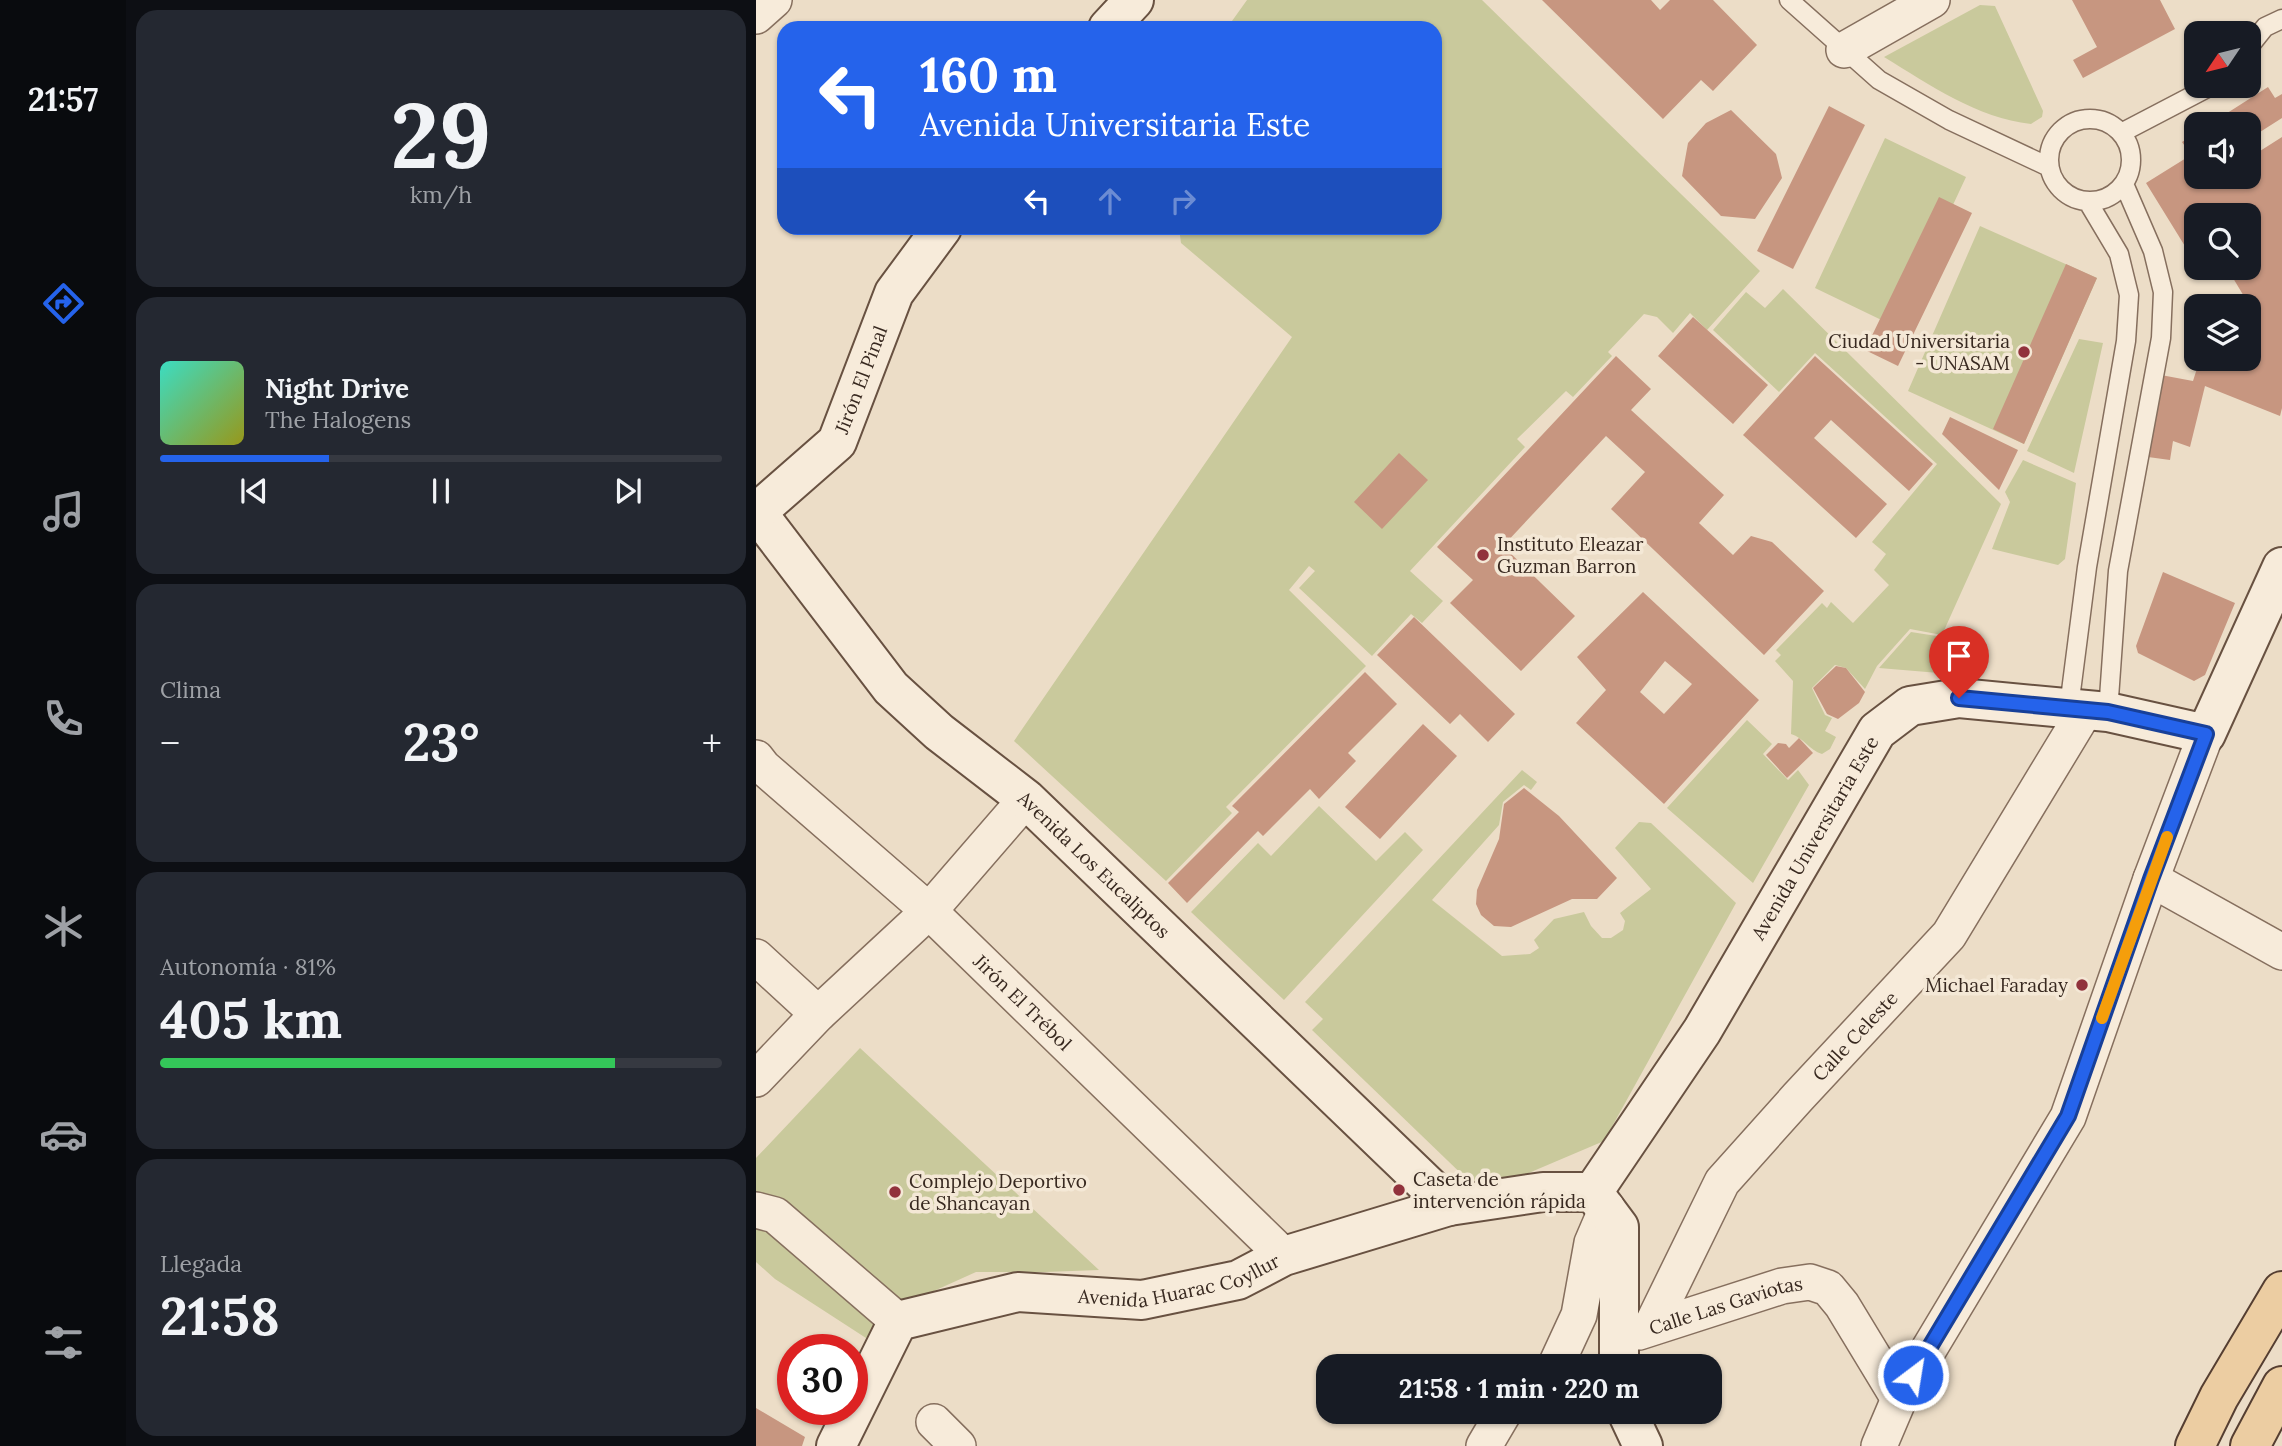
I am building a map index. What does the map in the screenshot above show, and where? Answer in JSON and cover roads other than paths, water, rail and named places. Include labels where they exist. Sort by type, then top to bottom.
[{"type":"main road","points":[[1114,21],[1134,0]]},
{"type":"main road","name":"Jirón El Pinal","points":[[756,512],[837,442],[894,293],[937,235]]},
{"type":"main road","name":"Avenida Los Eucaliptos","points":[[756,512],[891,688],[939,732],[1026,799],[1449,1206]]},
{"type":"main road","points":[[2206,734],[2282,567]]},
{"type":"main road","name":"Avenida Universitaria Este","points":[[1606,1209],[1613,1159],[1702,1031],[1877,731],[1910,706],[1959,698],[2087,710],[2206,734]]},
{"type":"main road","name":"Avenida Huarac Coyllur","points":[[898,1321],[1018,1292],[1142,1300],[1238,1280],[1284,1256],[1449,1206],[1543,1192],[1606,1209]]},
{"type":"main road","points":[[1606,1209],[1630,1344]]},
{"type":"main road","points":[[2195,1446],[2219,1397],[2282,1291]]},
{"type":"main road","points":[[836,1446],[898,1321]]},
{"type":"main road","points":[[2251,1446],[2282,1386]]},
{"type":"main road","points":[[2251,1446],[2282,1410]]},
{"type":"main road","points":[[1633,1424],[1643,1446]]},
{"type":"street","points":[[756,16],[774,0]]},
{"type":"street","points":[[1844,50],[1932,0]]},
{"type":"street","name":"Calle Celeste","points":[[1630,1344],[1722,1182],[1949,935],[2087,710]]},
{"type":"street","points":[[1879,1446],[1899,1399],[2068,1116],[2151,879],[2206,734]]},
{"type":"street","name":"Jirón El Trébol","points":[[756,758],[763,767],[929,911],[1284,1256]]},
{"type":"street","points":[[756,1079],[818,1014],[929,911],[1026,799]]},
{"type":"street","points":[[2151,879],[2282,952]]},
{"type":"street","points":[[756,957],[818,1014]]},
{"type":"street","points":[[1561,1354],[1580,1315],[1592,1243],[1606,1209]]},
{"type":"street","points":[[756,1210],[775,1215],[898,1321]]},
{"type":"street","name":"Calle Las Gaviotas","points":[[1630,1344],[1783,1286],[1810,1282],[1828,1288],[1842,1305],[1899,1399]]},
{"type":"street","points":[[1483,1446],[1497,1424]]},
{"type":"lane","points":[[1789,0],[1880,80],[1949,120],[2049,167]]},
{"type":"lane","points":[[2261,32],[2265,27],[2282,19]]},
{"type":"lane","points":[[2121,133],[2188,98]]},
{"type":"lane","points":[[2085,119],[2110,124],[2121,133],[2128,144],[2130,171],[2124,184],[2114,194],[2102,201],[2088,202],[2074,199],[2062,191],[2053,180],[2049,167],[2053,141],[2061,130],[2085,119]]},
{"type":"lane","points":[[2087,710],[2118,571],[2161,338],[2163,292],[2153,251],[2124,184]]},
{"type":"lane","points":[[2087,710],[2087,567],[2126,341],[2129,295],[2119,254],[2088,202]]},
{"type":"place","name":"Ciudad Universitaria - UNASAM","points":[[2024,352]]},
{"type":"place","name":"Instituto Eleazar Guzman Barron","points":[[1483,555]]},
{"type":"place","name":"Michael Faraday","points":[[2082,985]]},
{"type":"place","name":"Caseta de intervención rápida","points":[[1399,1190]]},
{"type":"place","name":"Complejo Deportivo de Shancayan","points":[[895,1192]]}]
